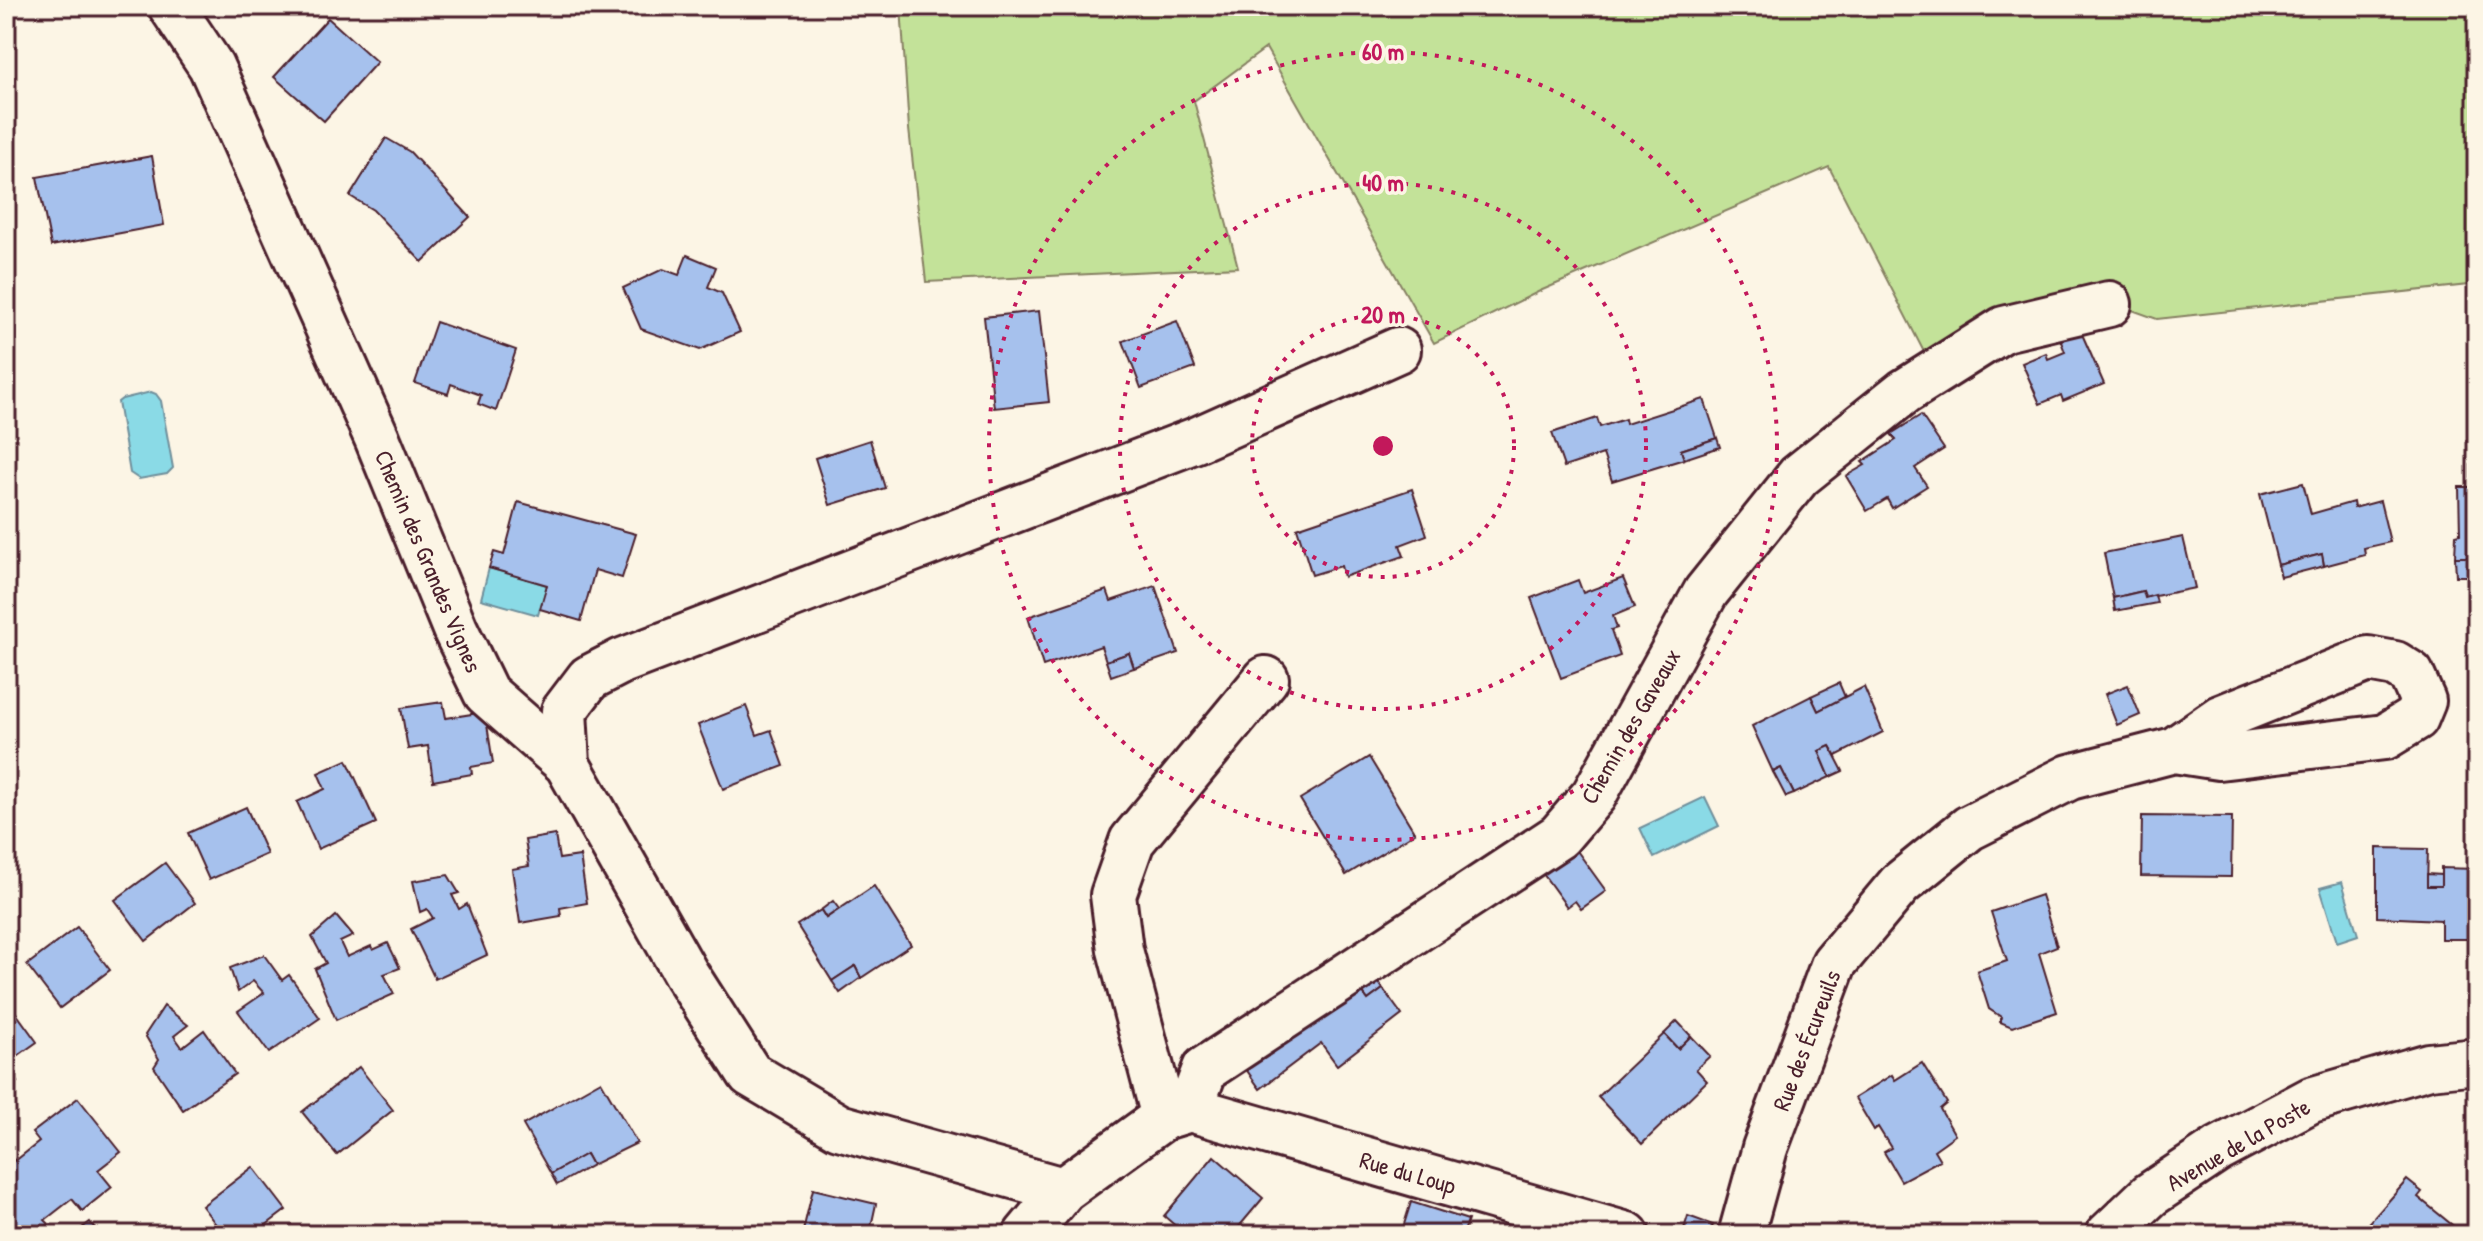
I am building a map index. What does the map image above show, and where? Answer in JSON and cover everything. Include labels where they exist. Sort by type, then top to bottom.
[{"type":"street","name":"Chemin des Grandes Vignes","points":[[171,6],[211,66],[377,438],[455,629],[486,693],[567,764],[686,974],[750,1074],[839,1127],[1063,1190]]},
{"type":"street","name":"Chemin des Gaveaux","points":[[1177,1113],[1205,1069],[1559,836],[1594,795],[1706,592],[1799,476],[1904,392],[2004,329],[2109,304]]},
{"type":"street","points":[[567,764],[564,711],[589,678],[622,661],[1196,440],[1398,350]]},
{"type":"street","name":"Rue des Écureuils","points":[[1741,1235],[1765,1148],[1834,963],[1900,884],[1969,828],[2070,777],[2174,750],[2220,718],[2368,659],[2395,664],[2411,674],[2423,701],[2416,718],[2385,737],[2219,757],[2174,750]]},
{"type":"street","points":[[1026,1235],[1063,1190],[1177,1113],[1120,950],[1113,895],[1132,841],[1266,679]]},
{"type":"street","name":"Avenue de la Poste","points":[[2108,1235],[2162,1187],[2219,1149],[2311,1100],[2429,1066],[2477,1061]]},
{"type":"street","name":"Rue du Loup","points":[[1177,1113],[1627,1235]]},
{"type":"green space","points":[[901,6],[2477,6],[2477,284],[2157,319],[2082,292],[2002,315],[1924,352],[1829,167],[1540,291],[1434,343],[1266,48],[1194,101],[1238,267],[926,282],[909,129]]},
{"type":"water","points":[[151,392],[161,401],[173,468],[167,474],[139,479],[130,473],[118,402]]},
{"type":"water","points":[[489,568],[547,585],[538,615],[481,599]]},
{"type":"water","points":[[1705,797],[1719,826],[1654,858],[1640,828]]},
{"type":"water","points":[[2342,882],[2358,935],[2337,942],[2320,888]]},
{"type":"building","points":[[328,18],[377,62],[324,121],[274,77]]},
{"type":"building","points":[[386,138],[410,152],[470,217],[422,262],[373,210],[350,196]]},
{"type":"building","points":[[152,156],[164,225],[51,246],[37,177]]},
{"type":"building","points":[[687,255],[716,267],[708,287],[722,293],[740,332],[700,350],[641,329],[623,288],[663,269],[679,275]]},
{"type":"building","points":[[1039,311],[1049,402],[994,408],[984,317]]},
{"type":"building","points":[[1177,321],[1195,368],[1141,388],[1123,341]]},
{"type":"building","points":[[436,322],[516,350],[496,411],[478,404],[481,395],[451,384],[448,394],[415,383]]},
{"type":"building","points":[[2078,325],[2104,384],[2063,401],[2061,395],[2040,404],[2022,363],[2046,353],[2048,359],[2065,352],[2058,334]]},
{"type":"building","points":[[1704,399],[1717,438],[1681,450],[1684,459],[1612,481],[1603,454],[1564,467],[1552,433],[1597,418],[1600,427],[1625,419],[1626,424]]},
{"type":"building","points":[[1921,415],[1944,449],[1915,468],[1927,486],[1892,508],[1887,499],[1867,511],[1846,476],[1896,440],[1891,434]]},
{"type":"building","points":[[1717,438],[1720,447],[1684,459],[1681,450]]},
{"type":"building","points":[[870,440],[885,488],[830,505],[815,458]]},
{"type":"building","points":[[2471,465],[2477,465],[2477,557],[2455,557],[2456,535],[2460,534],[2459,487],[2471,487]]},
{"type":"building","points":[[2303,483],[2311,514],[2353,502],[2354,508],[2380,501],[2390,542],[2364,548],[2365,555],[2324,566],[2322,554],[2278,565],[2260,494]]},
{"type":"building","points":[[1412,489],[1427,535],[1400,545],[1404,556],[1344,577],[1341,566],[1312,575],[1297,528]]},
{"type":"building","points":[[518,502],[636,534],[622,578],[595,570],[581,621],[540,609],[547,585],[489,568],[494,552],[504,555]]},
{"type":"building","points":[[2183,537],[2195,588],[2145,598],[2143,591],[2113,598],[2104,553]]},
{"type":"building","points":[[2322,554],[2324,566],[2281,577],[2278,565]]},
{"type":"building","points":[[2455,557],[2477,557],[2477,576],[2456,576]]},
{"type":"building","points":[[1623,578],[1635,607],[1613,616],[1617,628],[1611,630],[1620,656],[1561,678],[1531,598],[1578,580],[1583,593]]},
{"type":"building","points":[[1155,586],[1178,653],[1134,668],[1129,653],[1106,661],[1101,646],[1043,666],[1028,617],[1107,590],[1111,601]]},
{"type":"building","points":[[2143,591],[2145,598],[2155,595],[2157,603],[2115,611],[2113,598]]},
{"type":"building","points":[[1129,653],[1134,668],[1111,676],[1106,661]]},
{"type":"building","points":[[1839,683],[1845,697],[1818,711],[1811,696]]},
{"type":"building","points":[[2128,685],[2140,715],[2117,725],[2105,694]]},
{"type":"building","points":[[1864,687],[1883,732],[1836,756],[1830,746],[1819,751],[1830,777],[1794,794],[1781,768],[1773,772],[1752,726],[1811,696],[1818,711]]},
{"type":"building","points":[[443,702],[446,718],[485,712],[493,763],[471,767],[472,774],[433,781],[428,746],[408,749],[401,708]]},
{"type":"building","points":[[746,706],[757,735],[771,730],[784,766],[723,789],[698,725]]},
{"type":"building","points":[[1830,746],[1843,771],[1830,777],[1819,751]]},
{"type":"building","points":[[1369,757],[1415,833],[1346,875],[1300,799]]},
{"type":"building","points":[[347,760],[376,823],[318,849],[297,802],[325,789],[318,773]]},
{"type":"building","points":[[1781,768],[1794,794],[1786,797],[1773,772]]},
{"type":"building","points":[[246,807],[267,854],[209,880],[188,833]]},
{"type":"building","points":[[2142,816],[2232,817],[2231,877],[2141,876]]},
{"type":"building","points":[[555,835],[559,859],[580,856],[587,903],[560,908],[561,916],[520,923],[512,869],[529,866],[525,840]]},
{"type":"building","points":[[1575,848],[1606,891],[1581,909],[1575,901],[1567,907],[1541,871]]},
{"type":"building","points":[[2377,848],[2428,849],[2427,886],[2441,886],[2441,868],[2477,869],[2477,939],[2441,939],[2441,920],[2377,917]]},
{"type":"building","points":[[165,863],[195,903],[146,941],[115,900]]},
{"type":"building","points":[[2427,874],[2441,875],[2441,886],[2427,886]]},
{"type":"building","points":[[448,875],[459,893],[452,895],[459,909],[467,904],[487,955],[435,979],[411,929],[433,918],[427,909],[420,912],[413,881]]},
{"type":"building","points":[[874,886],[911,945],[861,978],[855,966],[832,981],[797,925],[821,910],[826,918]]},
{"type":"building","points":[[2041,895],[2057,946],[2039,953],[2057,1012],[2012,1027],[2000,1022],[2001,1017],[1989,1009],[1977,971],[2007,961],[1991,912]]},
{"type":"building","points":[[833,901],[839,909],[826,918],[821,910]]},
{"type":"building","points":[[336,916],[353,936],[340,942],[347,957],[371,946],[373,950],[388,943],[400,968],[384,974],[394,994],[336,1020],[315,969],[326,963],[312,937]]},
{"type":"building","points":[[77,927],[110,970],[60,1008],[27,965]]},
{"type":"building","points":[[264,955],[282,980],[289,975],[320,1018],[269,1053],[238,1011],[264,993],[253,981],[238,992],[230,968]]},
{"type":"building","points":[[855,966],[861,978],[840,993],[832,981]]},
{"type":"building","points":[[1372,972],[1383,989],[1368,1000],[1356,984]]},
{"type":"building","points":[[1356,984],[1368,1000],[1383,989],[1402,1015],[1337,1065],[1321,1043],[1260,1089],[1236,1055]]},
{"type":"building","points":[[6,999],[37,1042],[6,1064]]},
{"type":"building","points":[[164,1006],[188,1025],[174,1036],[182,1047],[204,1030],[235,1074],[183,1110],[154,1067],[159,1059],[145,1035]]},
{"type":"building","points":[[1677,1021],[1691,1036],[1678,1049],[1664,1034]]},
{"type":"building","points":[[1664,1034],[1678,1049],[1691,1036],[1710,1056],[1696,1069],[1707,1081],[1642,1144],[1598,1097]]},
{"type":"building","points":[[1922,1063],[1947,1103],[1940,1109],[1955,1135],[1934,1150],[1940,1160],[1901,1181],[1884,1152],[1891,1148],[1878,1127],[1874,1130],[1855,1098],[1892,1075],[1895,1080]]},
{"type":"building","points":[[6,1067],[17,1082],[6,1090]]},
{"type":"building","points":[[359,1067],[393,1110],[337,1155],[302,1112]]},
{"type":"building","points":[[601,1081],[637,1143],[592,1165],[586,1154],[551,1174],[523,1125]]},
{"type":"building","points":[[78,1098],[121,1152],[98,1170],[112,1187],[82,1211],[72,1199],[45,1220],[49,1224],[35,1235],[6,1235],[6,1149],[15,1161],[39,1142],[32,1133]]},
{"type":"building","points":[[586,1154],[592,1165],[557,1185],[551,1174]]},
{"type":"building","points":[[1214,1156],[1263,1198],[1232,1235],[1186,1235],[1164,1216]]},
{"type":"building","points":[[253,1167],[286,1210],[253,1235],[224,1235],[202,1206]]},
{"type":"building","points":[[2407,1180],[2422,1192],[2418,1197],[2457,1229],[2452,1235],[2368,1235],[2370,1233],[2364,1229]]},
{"type":"building","points":[[813,1189],[876,1204],[871,1227],[863,1226],[861,1235],[802,1235]]},
{"type":"building","points":[[1411,1202],[1468,1220],[1463,1235],[1401,1234]]},
{"type":"building","points":[[1688,1216],[1713,1225],[1709,1235],[1683,1232]]},
{"type":"building","points":[[90,1222],[100,1235],[73,1235]]},
{"type":"building","points":[[863,1226],[880,1228],[879,1235],[861,1235]]}]
